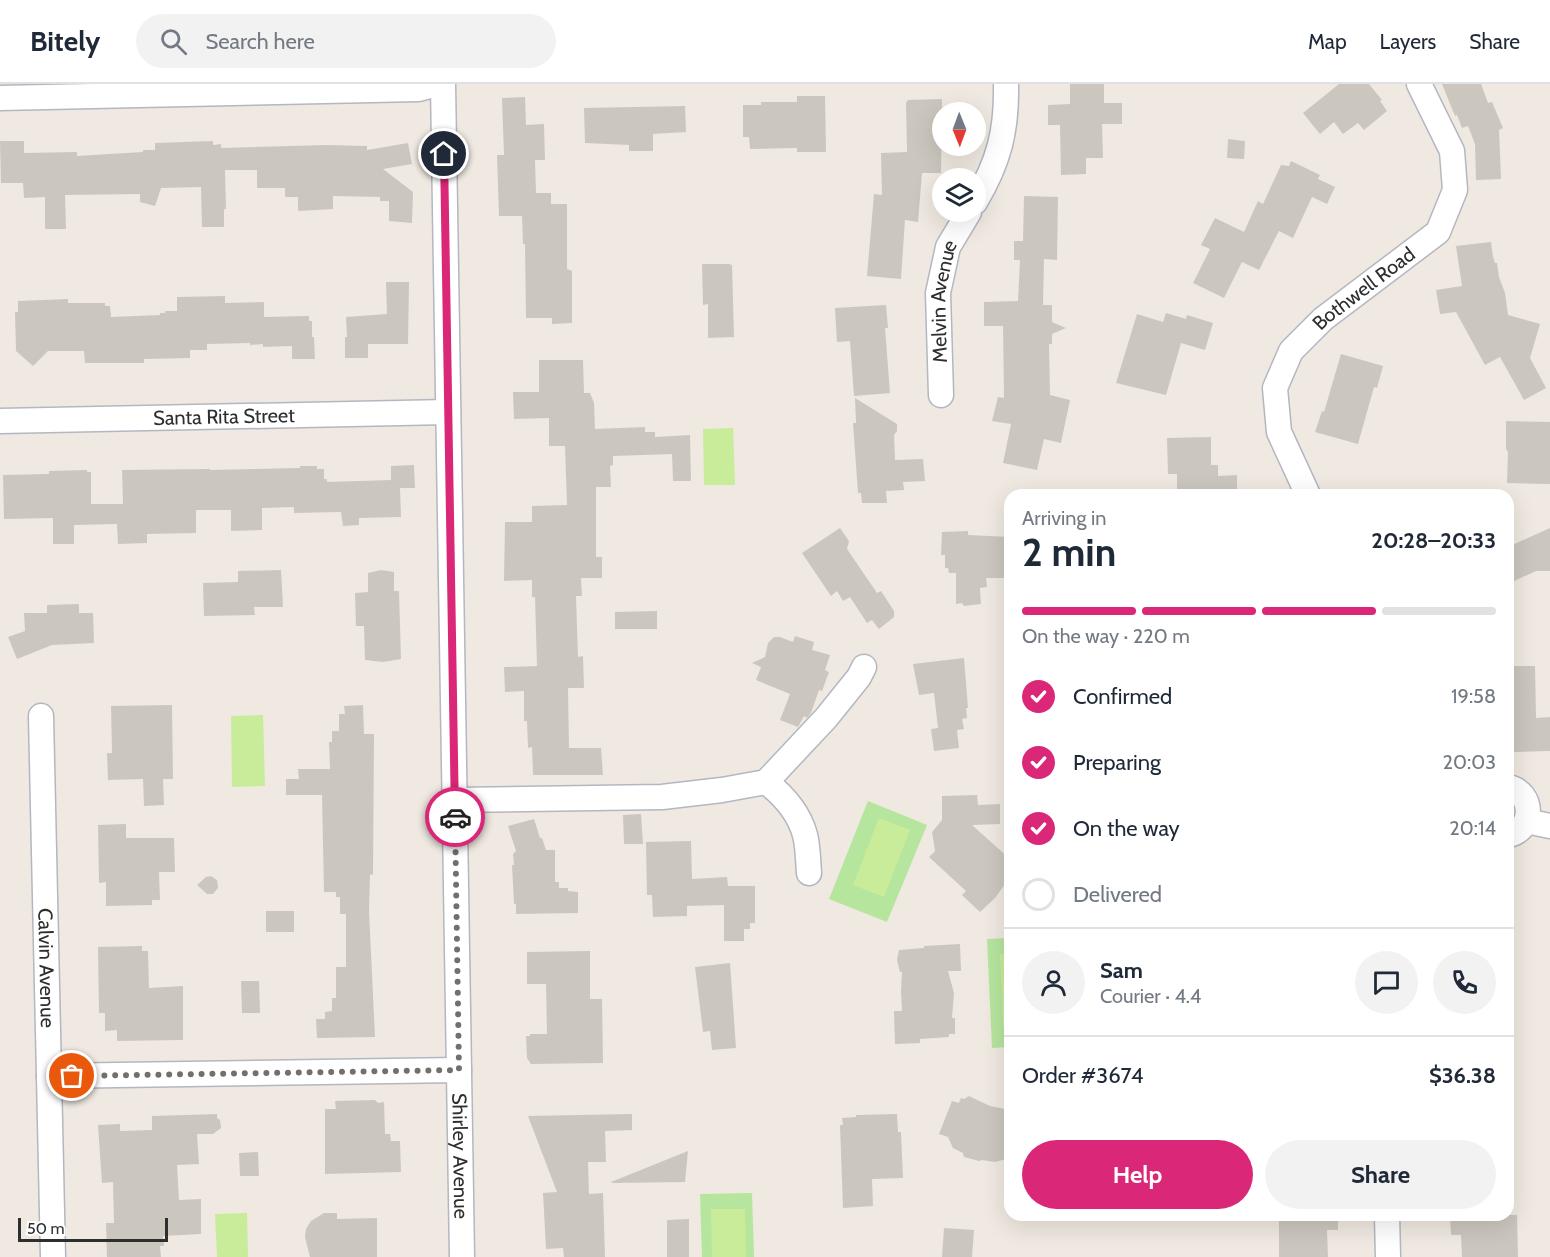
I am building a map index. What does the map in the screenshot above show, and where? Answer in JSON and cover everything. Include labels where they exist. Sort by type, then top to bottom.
[{"type":"street","points":[[0,98],[419,89],[437,84]]},
{"type":"street","name":"Shirley Avenue","points":[[443,84],[462,1257]]},
{"type":"street","points":[[986,184],[1001,145],[1006,84]]},
{"type":"street","name":"Bothwell Road","points":[[1305,489],[1279,432],[1275,388],[1291,351],[1323,319],[1438,232],[1455,190],[1452,151],[1419,84]]},
{"type":"street","name":"Melvin Avenue","points":[[941,395],[938,293],[948,247],[963,222]]},
{"type":"street","name":"Santa Rita Street","points":[[0,421],[447,412]]},
{"type":"street","points":[[454,800],[662,797],[766,782],[826,718],[859,677],[864,667]]},
{"type":"street","name":"Calvin Avenue","points":[[41,716],[52,1257]]},
{"type":"street","points":[[766,782],[782,794],[805,835],[809,873]]},
{"type":"street","points":[[1514,789],[1521,793],[1527,802],[1528,811],[1517,828]]},
{"type":"street","points":[[1517,828],[1550,826]]},
{"type":"street","points":[[49,1076],[459,1070]]},
{"type":"street","points":[[1387,1221],[1388,1257]]},
{"type":"green space","points":[[733,428],[735,485],[704,485],[703,429]]},
{"type":"green space","points":[[263,715],[265,786],[232,787],[231,716]]},
{"type":"green space","points":[[868,801],[927,825],[887,922],[829,899]]},
{"type":"green space","points":[[879,818],[910,830],[884,897],[853,885]]},
{"type":"green space","points":[[1004,938],[1004,1047],[992,1048],[987,939]]},
{"type":"green space","points":[[1000,954],[1004,954],[1003,1027]]},
{"type":"green space","points":[[752,1193],[754,1257],[702,1257],[700,1194]]},
{"type":"green space","points":[[711,1209],[745,1209],[746,1257],[712,1257]]},
{"type":"green space","points":[[247,1213],[248,1257],[217,1257],[215,1214]]},
{"type":"building","points":[[1070,84],[1104,84],[1104,103],[1122,103],[1122,124],[1102,124],[1103,158],[1086,158],[1086,174],[1061,175],[1060,125],[1048,125],[1048,105],[1070,104]]},
{"type":"building","points":[[1339,84],[1369,84],[1382,100],[1380,101],[1387,111],[1364,130],[1358,123],[1343,134],[1334,122],[1320,134],[1303,113]]},
{"type":"building","points":[[1442,84],[1481,84],[1488,103],[1492,102],[1503,128],[1499,130],[1501,179],[1476,180],[1475,144],[1468,126],[1462,128],[1457,115],[1455,116]]},
{"type":"building","points":[[797,96],[825,96],[826,152],[797,152],[797,148],[750,149],[749,137],[743,137],[743,105],[761,105],[761,102],[797,102]]},
{"type":"building","points":[[525,97],[526,125],[544,124],[545,160],[535,160],[536,193],[551,193],[551,204],[567,204],[567,269],[572,271],[572,323],[552,324],[552,318],[526,318],[525,244],[523,244],[522,216],[499,216],[497,155],[504,155],[502,98]]},
{"type":"building","points":[[942,99],[942,102],[932,102],[932,156],[941,156],[941,168],[932,168],[932,173],[922,173],[918,222],[905,220],[901,279],[867,276],[874,194],[882,195],[881,153],[907,152],[906,103],[908,100]]},
{"type":"building","points":[[685,106],[686,132],[653,134],[653,151],[629,151],[629,145],[585,143],[584,108]]},
{"type":"building","points":[[1228,139],[1245,141],[1244,159],[1227,158]]},
{"type":"building","points":[[0,141],[24,141],[24,153],[77,152],[77,156],[155,150],[155,143],[213,141],[213,145],[221,144],[221,148],[367,146],[367,150],[408,143],[412,164],[383,169],[413,192],[412,223],[389,221],[389,201],[380,201],[380,197],[333,196],[333,209],[298,211],[298,197],[285,197],[285,188],[257,188],[257,170],[225,170],[224,227],[202,227],[201,187],[161,188],[155,206],[140,202],[140,194],[65,195],[66,229],[45,229],[45,197],[24,198],[23,183],[1,183]]},
{"type":"building","points":[[1291,161],[1320,175],[1318,179],[1335,187],[1327,204],[1312,197],[1293,238],[1279,231],[1259,270],[1242,262],[1224,298],[1193,283],[1210,249],[1201,245],[1215,218],[1244,232],[1258,201],[1263,204],[1281,165],[1289,166]]},
{"type":"building","points":[[1024,196],[1058,197],[1057,260],[1044,259],[1043,305],[1052,305],[1052,322],[1066,328],[1052,334],[1052,344],[1049,344],[1050,395],[1070,400],[1061,443],[1044,439],[1037,470],[1003,463],[1011,424],[992,421],[998,397],[1004,398],[1003,326],[984,326],[984,302],[1018,301],[1020,260],[1014,260],[1014,241],[1023,241]]},
{"type":"building","points":[[1491,242],[1493,257],[1497,263],[1505,293],[1508,315],[1540,324],[1530,358],[1546,388],[1524,400],[1500,357],[1485,365],[1456,312],[1440,314],[1436,290],[1462,286],[1456,246]]},
{"type":"building","points":[[702,264],[732,265],[734,337],[708,338],[708,304],[703,305]]},
{"type":"building","points":[[386,282],[409,282],[408,344],[368,344],[368,358],[345,358],[346,317],[387,314]]},
{"type":"building","points":[[225,296],[225,303],[264,302],[264,317],[309,316],[309,321],[312,321],[315,359],[292,359],[292,346],[263,347],[263,344],[250,345],[250,343],[207,344],[207,350],[190,350],[190,358],[144,359],[144,363],[85,363],[84,351],[48,351],[33,366],[16,351],[15,312],[18,312],[18,301],[68,299],[68,303],[105,303],[105,306],[110,306],[111,317],[160,315],[165,311],[177,311],[177,297]]},
{"type":"building","points":[[886,305],[888,328],[885,328],[890,393],[854,396],[850,341],[837,342],[835,308]]},
{"type":"building","points":[[1166,313],[1186,319],[1187,315],[1213,323],[1205,350],[1181,343],[1166,395],[1116,383],[1137,314],[1163,322]]},
{"type":"building","points":[[1341,354],[1383,366],[1377,388],[1374,387],[1358,444],[1315,432],[1322,411],[1324,412]]},
{"type":"building","points":[[539,360],[583,360],[584,393],[590,393],[594,403],[595,429],[645,427],[645,432],[655,432],[655,437],[690,435],[691,481],[673,481],[672,454],[613,456],[613,465],[610,466],[611,487],[596,487],[596,557],[602,557],[602,578],[581,578],[582,596],[576,596],[578,657],[583,656],[584,688],[568,688],[569,748],[601,748],[603,775],[533,775],[532,747],[528,748],[527,721],[524,721],[524,691],[505,692],[504,667],[537,666],[535,597],[532,597],[532,580],[504,581],[505,522],[532,522],[532,506],[567,505],[565,446],[549,446],[549,418],[514,419],[513,392],[539,392]]},
{"type":"building","points":[[855,398],[897,424],[897,431],[894,435],[895,460],[923,459],[925,481],[903,482],[904,490],[886,491],[887,503],[862,503],[861,493],[858,493],[853,423],[856,423]]},
{"type":"building","points":[[1506,421],[1550,422],[1550,484],[1507,483]]},
{"type":"building","points":[[1211,437],[1211,465],[1218,465],[1218,476],[1237,475],[1237,489],[1177,489],[1177,474],[1168,474],[1167,438]]},
{"type":"building","points":[[414,465],[415,488],[400,488],[401,517],[359,518],[359,525],[343,526],[341,512],[294,513],[294,507],[262,508],[262,530],[231,531],[231,510],[196,510],[196,533],[147,534],[147,543],[118,544],[117,524],[74,525],[74,544],[53,544],[53,518],[4,519],[3,475],[87,470],[91,472],[91,504],[123,504],[122,470],[210,470],[317,466],[317,469],[324,469],[324,479],[327,479],[327,482],[391,480],[391,466]]},
{"type":"building","points":[[840,528],[849,541],[847,549],[877,593],[881,591],[894,611],[894,617],[879,629],[872,620],[867,623],[850,597],[843,601],[837,591],[831,596],[802,553]]},
{"type":"building","points":[[1550,528],[1550,571],[1536,571],[1514,581],[1514,544]]},
{"type":"building","points":[[968,531],[968,535],[1004,537],[1004,578],[986,578],[987,587],[980,588],[981,604],[964,606],[962,603],[956,604],[956,573],[949,573],[948,568],[945,568],[945,555],[941,555],[942,532]]},
{"type":"building","points":[[281,570],[283,607],[254,607],[255,615],[204,616],[203,583],[238,582],[238,571]]},
{"type":"building","points":[[381,570],[394,572],[394,591],[399,591],[401,659],[383,662],[365,660],[364,626],[356,626],[355,593],[368,592],[368,573]]},
{"type":"building","points":[[79,604],[79,613],[93,613],[94,643],[52,645],[17,659],[8,637],[25,631],[24,613],[47,613],[47,605]]},
{"type":"building","points":[[657,611],[657,629],[615,629],[615,612]]},
{"type":"building","points":[[795,636],[814,642],[812,650],[830,655],[825,670],[829,672],[822,691],[819,690],[811,713],[807,718],[804,716],[798,727],[780,720],[790,694],[756,680],[761,667],[752,663],[765,657],[768,643],[774,637],[793,642]]},
{"type":"building","points":[[964,658],[968,708],[966,708],[967,718],[962,719],[964,729],[957,730],[959,748],[934,751],[931,729],[938,728],[934,693],[919,695],[913,664]]},
{"type":"building","points":[[1514,666],[1535,666],[1536,718],[1550,717],[1550,751],[1514,752]]},
{"type":"building","points":[[172,705],[173,779],[163,779],[164,805],[144,806],[143,779],[108,780],[107,753],[112,753],[111,706]]},
{"type":"building","points":[[363,705],[364,734],[374,734],[373,874],[370,875],[369,911],[375,1037],[317,1038],[316,1019],[325,1019],[325,1012],[332,1011],[332,998],[336,998],[336,967],[346,967],[346,914],[340,914],[340,897],[336,897],[336,892],[324,892],[322,795],[286,795],[286,779],[299,779],[298,769],[330,769],[329,742],[332,742],[332,731],[339,731],[339,714],[345,714],[344,706]]},
{"type":"building","points":[[977,795],[978,805],[1000,804],[1000,824],[972,825],[1004,854],[1004,885],[980,912],[962,895],[966,891],[929,857],[935,851],[932,832],[942,820],[942,796]]},
{"type":"building","points":[[641,814],[643,844],[624,844],[623,815]]},
{"type":"building","points":[[534,819],[546,850],[555,850],[555,882],[559,882],[559,888],[568,888],[568,891],[578,892],[578,913],[516,914],[512,865],[514,865],[513,854],[516,851],[508,826]]},
{"type":"building","points":[[126,824],[126,838],[174,838],[175,872],[159,872],[160,900],[152,900],[152,905],[106,906],[106,882],[99,883],[98,825]]},
{"type":"building","points":[[691,841],[692,879],[727,877],[728,886],[755,886],[755,923],[750,923],[750,929],[744,929],[744,941],[724,941],[724,905],[687,906],[687,916],[653,917],[652,895],[647,895],[646,842]]},
{"type":"building","points":[[211,876],[217,880],[218,888],[213,894],[207,894],[197,885],[206,877]]},
{"type":"building","points":[[266,911],[294,911],[294,932],[266,932]]},
{"type":"building","points":[[960,944],[961,971],[948,971],[954,993],[952,1018],[955,1018],[955,1034],[949,1034],[949,1037],[920,1039],[920,1043],[895,1044],[894,1011],[902,1011],[902,972],[900,972],[897,960],[899,950]]},
{"type":"building","points":[[142,946],[142,951],[148,951],[149,988],[183,986],[183,1040],[117,1041],[117,1030],[105,1031],[105,1013],[99,1013],[98,947]]},
{"type":"building","points":[[590,951],[590,999],[602,999],[603,1063],[531,1064],[527,1058],[526,1036],[547,1034],[546,984],[527,984],[527,952]]},
{"type":"building","points":[[730,963],[736,1048],[712,1050],[710,1031],[703,1032],[695,967]]},
{"type":"building","points":[[241,981],[259,981],[260,1013],[242,1013]]},
{"type":"building","points":[[969,1096],[990,1106],[1004,1109],[1004,1160],[995,1162],[979,1161],[964,1157],[963,1153],[953,1148],[948,1137],[939,1134],[952,1101],[959,1103],[961,1098]]},
{"type":"building","points":[[375,1100],[378,1103],[384,1102],[385,1134],[390,1134],[391,1141],[400,1141],[401,1172],[325,1174],[325,1109],[336,1109],[335,1101]]},
{"type":"building","points":[[217,1114],[221,1128],[213,1134],[197,1134],[199,1164],[177,1165],[179,1200],[201,1199],[201,1234],[163,1236],[164,1246],[160,1246],[161,1257],[107,1257],[106,1223],[114,1223],[113,1182],[102,1183],[98,1125],[120,1124],[120,1131],[152,1130],[152,1116]]},
{"type":"building","points":[[632,1114],[632,1130],[605,1131],[606,1162],[588,1162],[589,1194],[603,1193],[605,1257],[564,1257],[563,1248],[546,1249],[543,1193],[557,1192],[528,1116]]},
{"type":"building","points":[[897,1114],[898,1132],[901,1132],[903,1178],[872,1179],[873,1206],[843,1208],[840,1125],[843,1125],[842,1118],[856,1117],[856,1115]]},
{"type":"building","points":[[688,1151],[685,1182],[611,1182]]},
{"type":"building","points":[[258,1152],[259,1176],[240,1176],[239,1153]]},
{"type":"building","points":[[324,1213],[337,1213],[337,1219],[377,1218],[377,1257],[310,1257],[305,1237],[306,1229],[311,1221]]},
{"type":"building","points":[[1514,1215],[1517,1215],[1518,1257],[1462,1257],[1461,1235],[1451,1235],[1450,1221],[1514,1221]]},
{"type":"building","points":[[689,1219],[689,1257],[667,1257],[667,1220]]},
{"type":"building","points":[[1279,1221],[1338,1221],[1338,1230],[1327,1230],[1328,1257],[1279,1257]]},
{"type":"building","points":[[944,1228],[974,1230],[972,1257],[942,1257]]},
{"type":"way so far","points":[[72,1076],[459,1070],[455,817]]},
{"type":"route","points":[[444,154],[455,817]]}]
